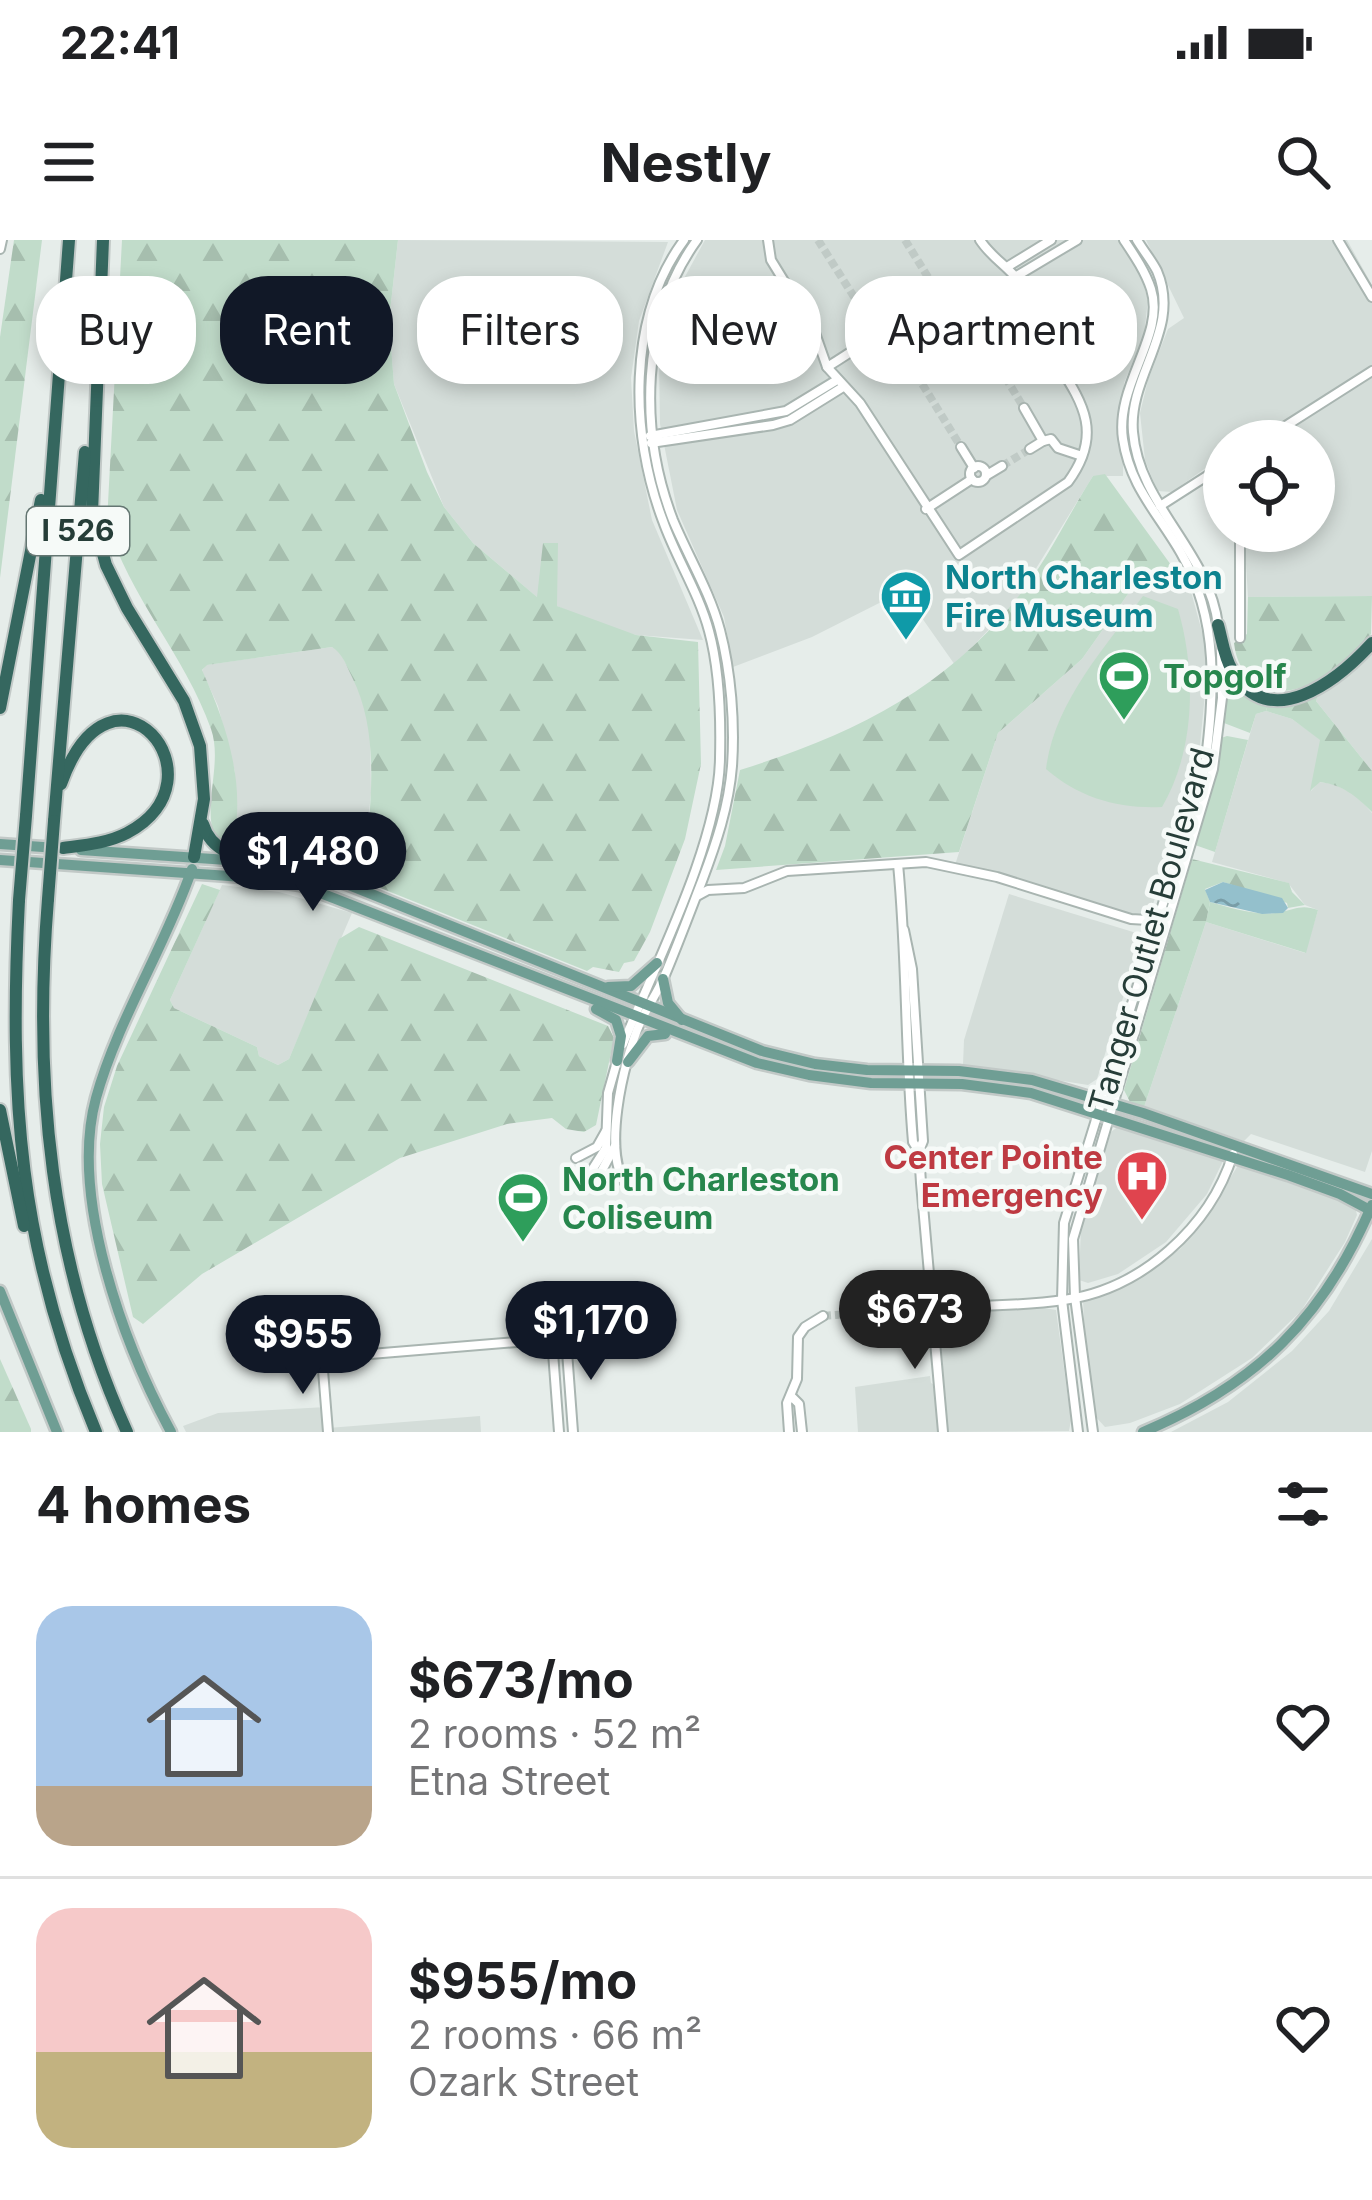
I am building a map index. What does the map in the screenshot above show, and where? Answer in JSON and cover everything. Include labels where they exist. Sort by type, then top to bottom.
[{"type":"highway","name":"I 526","points":[[66,276],[69,240]]},
{"type":"highway","name":"I 526","points":[[103,240],[41,1006],[48,1154],[80,1308],[128,1432]]},
{"type":"highway","points":[[103,240],[92,513],[114,583],[191,719],[203,765],[202,820],[194,857]]},
{"type":"highway","points":[[0,708],[27,586],[55,384]]},
{"type":"highway","name":"I 526","points":[[58,384],[13,1012],[20,1145],[39,1267],[96,1432]]},
{"type":"highway","points":[[1218,625],[1227,658],[1240,681],[1277,700],[1311,694],[1372,643]]},
{"type":"highway","points":[[54,821],[66,770],[90,735],[106,724],[129,721],[158,737],[165,750],[166,778],[151,813],[133,830],[115,838],[63,848]]},
{"type":"highway","points":[[202,820],[208,839],[219,850],[280,866]]},
{"type":"highway","points":[[0,1110],[36,1279],[65,1352]]},
{"type":"main road","points":[[0,844],[280,866],[339,882],[445,924],[598,987],[641,1012]]},
{"type":"main road","points":[[171,1432],[146,1382],[114,1291],[89,1177],[89,1136],[108,1063],[194,857]]},
{"type":"main road","points":[[0,860],[301,885],[684,1030],[815,1064],[1031,1093],[1097,1113],[1113,1110]]},
{"type":"main road","points":[[598,987],[632,986],[657,964]]},
{"type":"main road","points":[[663,980],[668,1003],[684,1030]]},
{"type":"main road","points":[[558,986],[572,999],[616,1020],[622,1061]]},
{"type":"main road","points":[[622,1061],[648,1036],[684,1030]]},
{"type":"main road","points":[[913,1077],[1032,1080],[1101,1099],[1113,1110],[1372,1194]]},
{"type":"main road","points":[[1143,1432],[1224,1393],[1295,1332],[1336,1278],[1371,1209],[1234,1150]]},
{"type":"main road","points":[[0,1291],[57,1432]]},
{"type":"street","points":[[0,249],[2,240]]},
{"type":"street","points":[[616,1142],[595,1173],[603,1157],[608,1093],[700,848],[720,765],[717,678],[709,630],[654,496],[644,441],[641,378],[645,330],[670,260],[682,244],[697,240]]},
{"type":"street","points":[[768,240],[771,260],[814,330],[827,367],[860,403],[959,555],[1059,490],[1077,470],[1088,440],[1087,418],[1068,384]]},
{"type":"street","points":[[980,240],[991,257],[1014,276]]},
{"type":"street","points":[[1006,268],[1051,240]]},
{"type":"street","points":[[1017,276],[1077,240]]},
{"type":"street","name":"Tanger Outlet Boulevard","points":[[1093,1432],[1075,1298],[1076,1225],[1213,770],[1222,698],[1218,625],[1204,576],[1188,544],[1132,479],[1122,437],[1122,406],[1148,339],[1153,302],[1152,291],[1124,240]]},
{"type":"street","name":"Tanger Outlet Boulevard","points":[[1078,1432],[1063,1300],[1064,1223],[1205,768],[1214,697],[1213,656],[1194,578],[1156,509],[1133,435],[1133,408],[1158,343],[1163,313],[1156,269],[1137,240]]},
{"type":"street","points":[[1338,240],[1372,298]]},
{"type":"street","points":[[641,1012],[663,980],[697,896],[720,830],[730,782],[732,737],[720,627],[673,519],[654,439],[653,347],[682,244]]},
{"type":"street","points":[[827,367],[845,356]]},
{"type":"street","points":[[1295,420],[1372,371]]},
{"type":"street","points":[[644,441],[773,425],[790,420],[840,384]]},
{"type":"street","points":[[1024,408],[1043,440]]},
{"type":"street","points":[[1030,449],[1051,439],[1058,448],[1082,456]]},
{"type":"street","points":[[961,447],[973,473]]},
{"type":"street","points":[[926,508],[982,468],[986,476],[1002,466]]},
{"type":"street","points":[[1156,509],[1203,480]]},
{"type":"street","points":[[1240,552],[1240,638]]},
{"type":"street","points":[[697,896],[743,888],[787,871],[926,862],[998,877],[1131,920],[1148,920],[1158,914]]},
{"type":"street","points":[[898,864],[904,930],[911,953],[927,1308],[943,1432]]},
{"type":"street","points":[[706,871],[723,889]]},
{"type":"street","points":[[1131,920],[1150,937]]},
{"type":"street","points":[[622,1061],[616,1142],[618,1174],[630,1189]]},
{"type":"street","points":[[576,1157],[597,1147],[606,1129]]},
{"type":"street","points":[[927,1308],[1063,1300],[1109,1288],[1179,1243],[1220,1190],[1234,1150]]},
{"type":"street","points":[[789,1432],[787,1403],[793,1397],[798,1337],[824,1316]]},
{"type":"street","points":[[328,1432],[322,1358],[566,1338],[573,1432]]},
{"type":"street","points":[[552,1339],[559,1432]]},
{"type":"street","points":[[793,1397],[799,1404],[802,1432]]},
{"type":"shaded area","points":[[398,240],[668,242],[656,276],[647,276],[631,378],[634,431],[652,520],[703,640],[636,635],[606,627],[538,598],[473,543],[444,507],[394,384],[393,285]]},
{"type":"shaded area","points":[[705,240],[1119,240],[1140,274],[1148,300],[1137,352],[1137,276],[845,276],[845,384],[1124,384],[1123,476],[1093,476],[1016,601],[955,665],[903,591],[812,637],[733,667],[724,617],[677,510],[660,424],[659,384],[821,384],[821,276],[685,276]]},
{"type":"shaded area","points":[[1146,240],[1347,240],[1372,285],[1372,596],[1248,597],[1245,552],[1335,552],[1335,420],[1203,420],[1203,470],[1172,492],[1157,491],[1145,460],[1140,413],[1168,329],[1184,318]]},
{"type":"shaded area","points":[[1140,577],[1190,588],[1204,639],[1207,673],[1191,785],[1148,920],[954,868],[998,733],[1082,659]]},
{"type":"shaded area","points":[[332,647],[339,650],[358,688],[370,726],[371,793],[362,883],[294,858],[234,849],[230,839],[235,833],[235,772],[218,706],[202,671],[206,665]]},
{"type":"shaded area","points":[[1372,652],[1372,771],[1316,701]]},
{"type":"shaded area","points":[[1266,711],[1292,719],[1321,740],[1311,791],[1319,782],[1334,784],[1356,795],[1372,813],[1372,1151],[1365,1172],[1251,1134],[1244,1141],[1144,1107],[1206,922],[1305,953],[1318,910],[1305,905],[1288,883],[1212,862],[1256,714]]},
{"type":"shaded area","points":[[222,885],[279,892],[352,913],[289,1059],[278,1065],[259,1056],[257,1047],[174,1008],[170,1000]]},
{"type":"shaded area","points":[[1009,894],[1143,935],[1097,1079],[1088,1085],[963,1065],[964,1040]]},
{"type":"shaded area","points":[[1120,1125],[1223,1161],[1207,1194],[1166,1242],[1118,1274],[1088,1283],[1079,1280],[1081,1226],[1111,1132]]},
{"type":"shaded area","points":[[1239,1164],[1355,1206],[1357,1215],[1345,1242],[1301,1311],[1252,1358],[1180,1404],[1105,1427],[1095,1416],[1083,1300],[1112,1293],[1180,1249]]},
{"type":"shaded area","points":[[1372,1239],[1372,1432],[1171,1432],[1228,1402],[1292,1351],[1329,1311]]},
{"type":"shaded area","points":[[1032,1306],[1056,1310],[1069,1431],[948,1432],[939,1318]]},
{"type":"shaded area","points":[[930,1376],[939,1388],[943,1432],[858,1432],[855,1387]]},
{"type":"shaded area","points":[[326,1407],[328,1428],[480,1416],[481,1432],[186,1432],[183,1426],[218,1413]]},
{"type":"green space","points":[[14,240],[42,240],[0,578],[0,337]]},
{"type":"green space","points":[[122,240],[398,240],[393,285],[393,276],[220,276],[220,384],[393,384],[393,371],[427,472],[444,507],[473,543],[537,597],[543,543],[558,543],[557,606],[636,635],[698,642],[701,764],[685,839],[634,961],[624,963],[619,972],[593,967],[587,971],[368,883],[371,774],[367,724],[352,677],[332,647],[207,665],[202,670],[225,729],[237,791],[235,833],[221,842],[215,838],[211,729],[187,676],[129,576],[107,522],[114,384],[196,384],[196,276],[120,276]]},
{"type":"green space","points":[[1105,474],[1187,587],[1140,577],[1082,659],[998,733],[959,852],[716,870],[740,770],[856,725],[924,686],[955,662],[1014,602],[1093,476]]},
{"type":"green space","name":"Topgolf","points":[[1143,596],[1178,609],[1188,658],[1187,735],[1162,807],[1100,800],[1046,769],[1070,699]]},
{"type":"green space","points":[[1372,596],[1371,634],[1319,679],[1288,691],[1272,690],[1257,683],[1241,666],[1234,643],[1247,634],[1248,597]]},
{"type":"green space","points":[[1224,661],[1269,701],[1266,711],[1256,714],[1250,733],[1224,723]]},
{"type":"green space","points":[[1318,695],[1316,701],[1372,771],[1372,812],[1336,786],[1320,782],[1310,791],[1320,740],[1292,719],[1266,711],[1269,701],[1291,704]]},
{"type":"green space","points":[[1221,738],[1248,740],[1215,852],[1195,845]]},
{"type":"green space","points":[[1192,859],[1289,883],[1305,905],[1288,908],[1287,903],[1223,882],[1205,889],[1210,902],[1206,922],[1144,1107],[1130,1102],[1124,1090]]},
{"type":"green space","points":[[202,884],[220,890],[170,1000],[174,1008],[257,1047],[259,1056],[278,1065],[289,1059],[339,939],[359,927],[608,1026],[614,1038],[596,1125],[584,1132],[566,1129],[552,1118],[507,1124],[400,1158],[202,1274],[143,1324],[133,1317],[102,1184],[104,1107],[117,1066]]},
{"type":"green space","points":[[1210,902],[1264,913],[1303,907],[1318,910],[1306,953],[1206,922]]},
{"type":"green space","points":[[0,1359],[31,1429],[31,1432],[0,1432]]},
{"type":"water","points":[[1223,882],[1282,898],[1288,908],[1283,913],[1262,914],[1210,902],[1205,890]]},
{"type":"tunnel","points":[[818,240],[845,283]]},
{"type":"tunnel","points":[[905,240],[927,276]]},
{"type":"tunnel","points":[[922,384],[961,447]]},
{"type":"tunnel","points":[[1009,384],[1024,408]]},
{"type":"tunnel","points":[[1002,466],[1030,449]]},
{"type":"tunnel","points":[[823,1316],[923,1308]]},
{"type":"place","name":"North Charleston Fire Museum","points":[[906,642]]},
{"type":"place","name":"Topgolf","points":[[1124,722]]},
{"type":"place","name":"Center Pointe Emergency","points":[[1142,1222]]},
{"type":"place","name":"North Charleston Coliseum","points":[[523,1244]]}]
